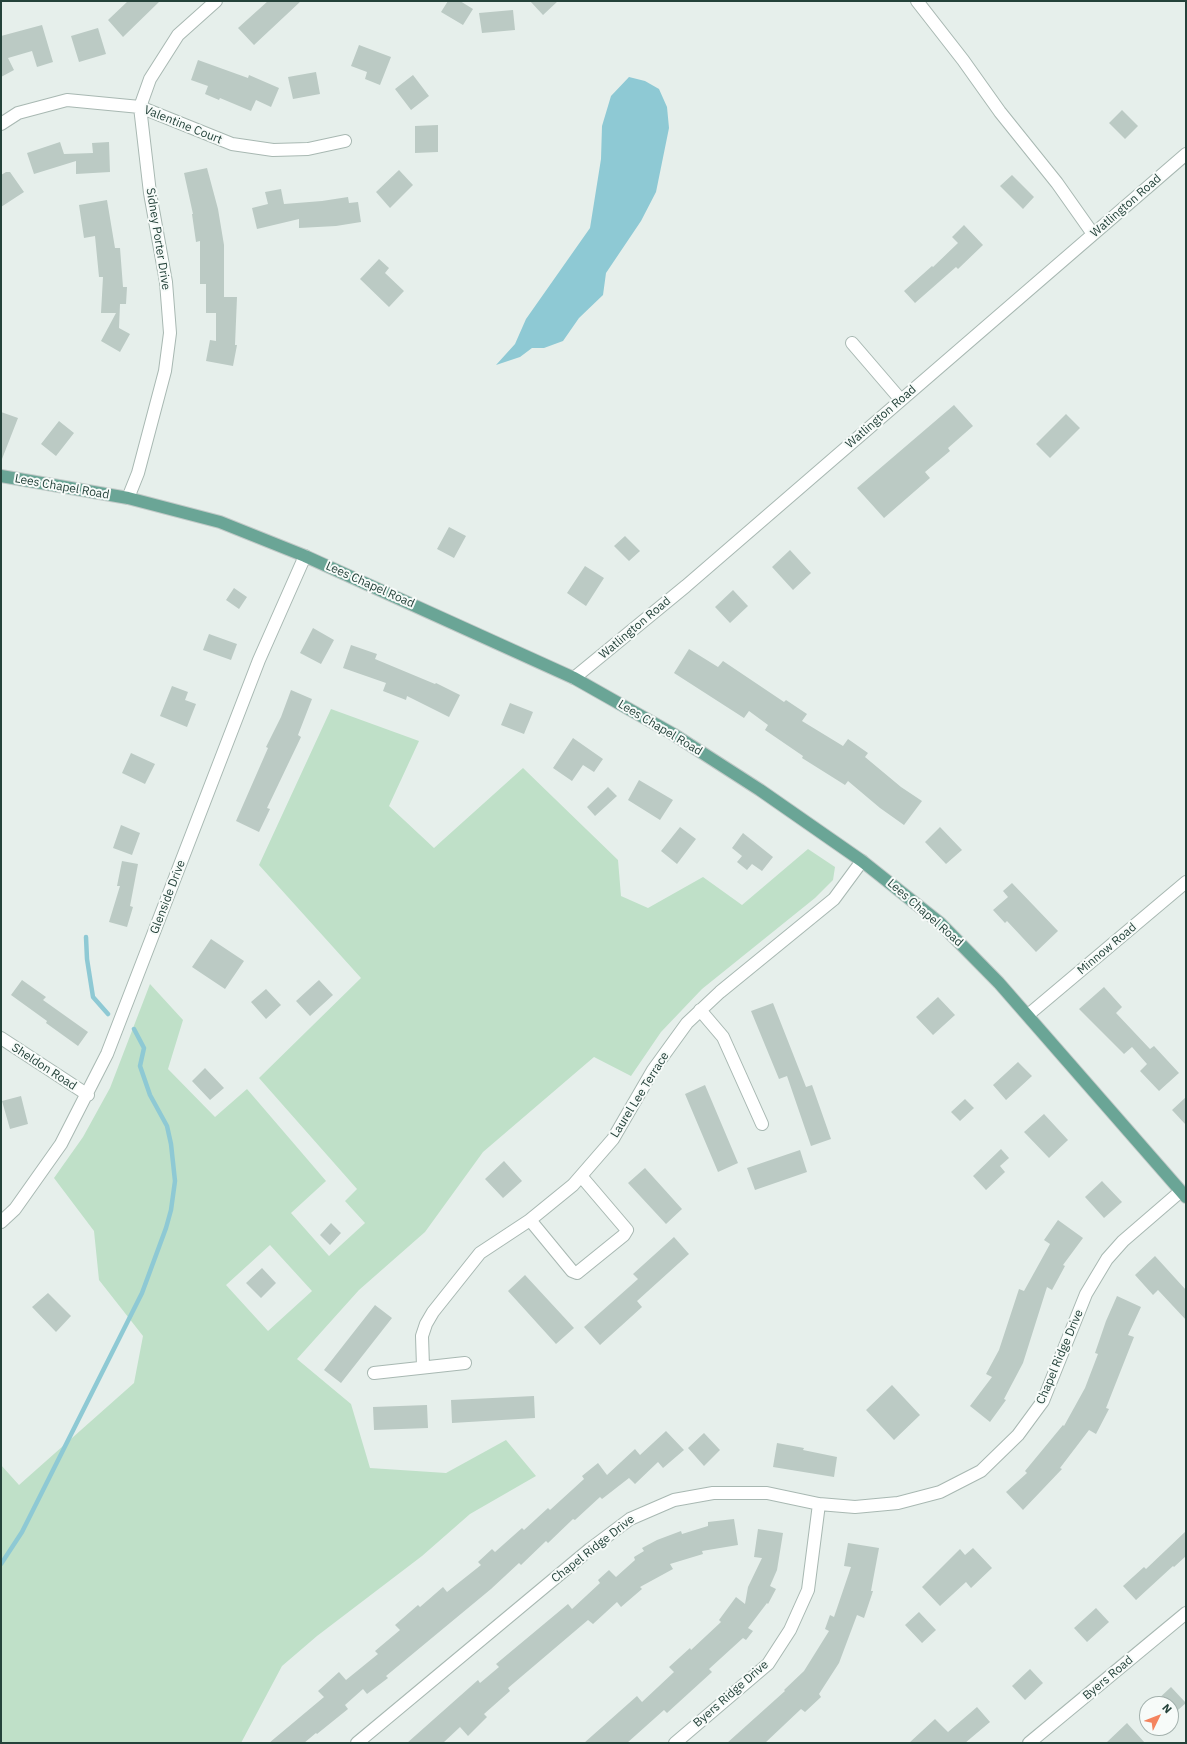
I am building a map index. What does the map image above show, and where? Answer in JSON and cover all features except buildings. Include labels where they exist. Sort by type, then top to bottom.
[{"type":"main road","name":"Lees Chapel Road","points":[[1,476],[128,498],[220,522],[305,556],[574,678],[673,734],[862,861],[940,923],[1028,1015],[1184,1194]]},
{"type":"street","name":"Sidney Porter Drive","points":[[128,498],[138,473],[165,371],[170,333],[166,282],[150,193],[140,107],[150,80],[178,35],[216,1]]},
{"type":"street","points":[[918,1],[1000,112],[1057,183],[1093,234]]},
{"type":"street","name":"Valentine Court","points":[[1,124],[18,113],[67,100],[140,107],[232,144],[273,150],[308,149],[344,141]]},
{"type":"street","name":"Watlington Road","points":[[574,678],[686,586],[1186,154]]},
{"type":"street","points":[[852,343],[901,400]]},
{"type":"street","name":"Glenside Drive","points":[[1,1222],[15,1209],[61,1144],[88,1095],[107,1054],[259,660],[305,556]]},
{"type":"street","name":"Laurel Lee Terrace","points":[[423,1367],[422,1336],[426,1324],[480,1253],[530,1220],[573,1185],[613,1139],[653,1070],[687,1023],[720,992],[834,899],[862,861]]},
{"type":"street","name":"Minnow Road","points":[[1028,1015],[1186,882]]},
{"type":"street","points":[[700,1010],[723,1037],[762,1124]]},
{"type":"street","name":"Sheldon Road","points":[[1,1038],[88,1095]]},
{"type":"street","points":[[530,1220],[572,1270],[577,1273],[624,1235],[627,1230],[581,1176]]},
{"type":"street","name":"Chapel Ridge Drive","points":[[357,1743],[584,1554],[630,1519],[674,1500],[713,1493],[767,1493],[819,1504],[855,1507],[898,1503],[940,1492],[982,1470],[1018,1435],[1043,1401],[1086,1294],[1108,1259],[1123,1241],[1184,1194]]},
{"type":"street","points":[[374,1373],[465,1363]]},
{"type":"street","name":"Byers Ridge Drive","points":[[675,1743],[768,1664],[790,1630],[808,1590],[819,1504]]},
{"type":"street","name":"Byers Road","points":[[1029,1743],[1186,1613]]},
{"type":"green space","points":[[331,709],[419,741],[389,806],[434,848],[523,768],[618,860],[621,896],[648,908],[703,877],[742,905],[808,849],[835,867],[833,880],[815,898],[702,989],[661,1032],[631,1076],[594,1057],[483,1152],[425,1232],[359,1290],[297,1359],[351,1404],[370,1468],[446,1473],[506,1440],[536,1476],[470,1514],[422,1556],[317,1636],[282,1666],[241,1743],[1,1743],[1,1465],[19,1485],[134,1383],[143,1336],[99,1280],[94,1231],[54,1178],[83,1137],[110,1088],[150,984],[183,1020],[168,1069],[215,1117],[247,1089],[326,1181],[291,1213],[329,1256],[365,1223],[345,1201],[357,1189],[259,1078],[361,978],[259,865]],"holes":[[[270,1245],[312,1291],[268,1331],[226,1285]]]},
{"type":"water","points":[[629,77],[645,81],[659,89],[667,107],[669,128],[656,192],[641,221],[606,273],[603,295],[579,318],[563,341],[544,348],[532,348],[520,357],[496,365],[515,344],[526,319],[590,228],[601,159],[602,126],[611,96]]},
{"type":"waterway","points":[[86,937],[87,959],[93,997],[108,1014]]},
{"type":"waterway","points":[[1,1564],[22,1532],[142,1293],[166,1228],[171,1210],[175,1181],[171,1144],[167,1126],[150,1095],[140,1066],[144,1048],[134,1029]]}]
